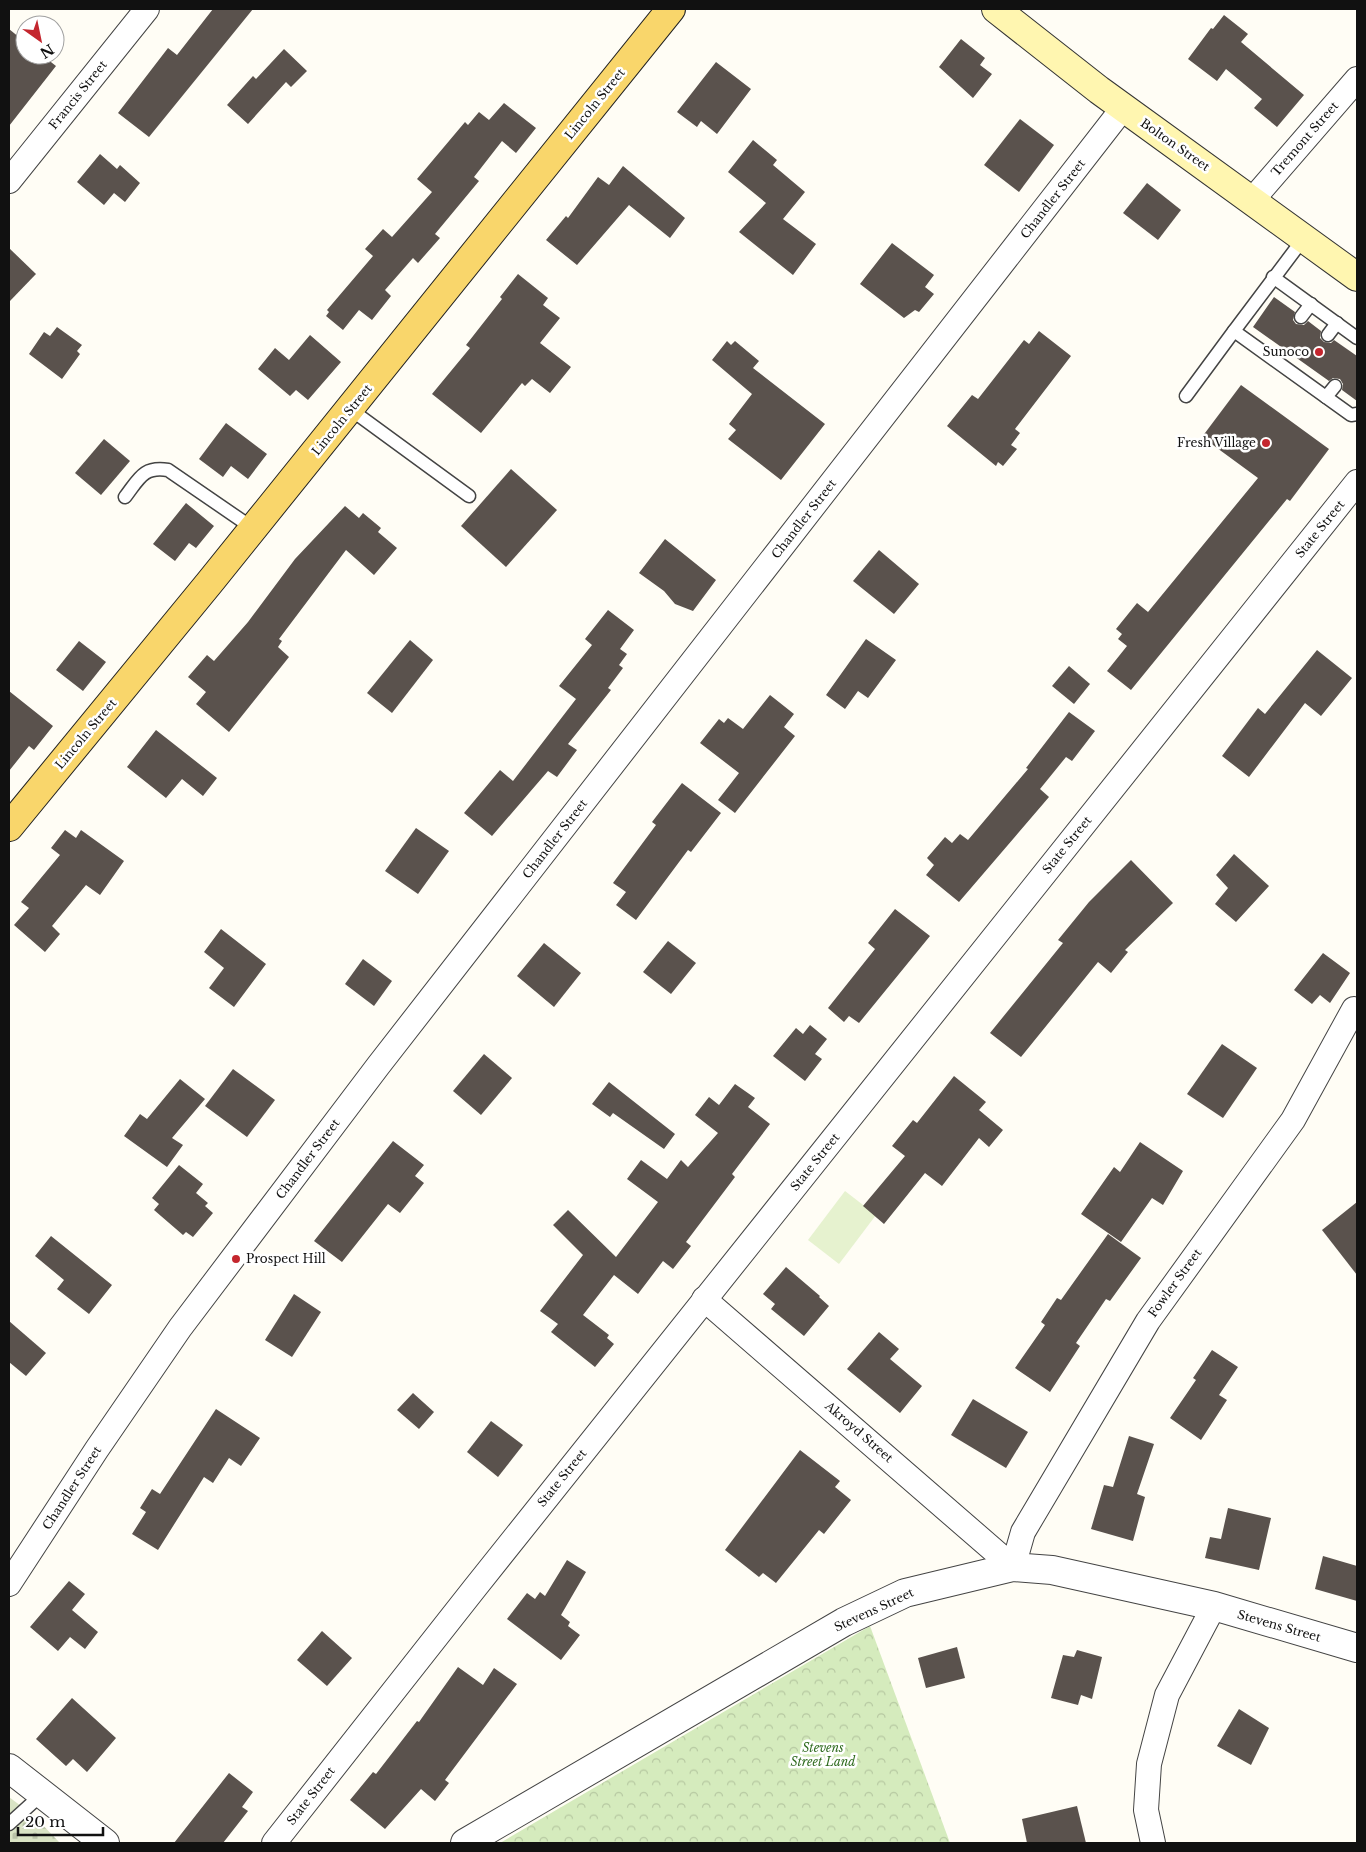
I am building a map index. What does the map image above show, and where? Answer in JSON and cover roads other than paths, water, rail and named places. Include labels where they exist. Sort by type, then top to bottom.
[{"type":"main road","name":"Lincoln Street","points":[[9,827],[254,529],[671,9]]},
{"type":"main road","name":"Bolton Street","points":[[996,9],[1123,108],[1253,200],[1357,277]]},
{"type":"street","name":"Francis Street","points":[[9,182],[148,9]]},
{"type":"street","name":"Tremont Street","points":[[1253,200],[1357,79]]},
{"type":"street","name":"Chandler Street","points":[[9,1584],[97,1449],[180,1328],[348,1106],[1123,108]]},
{"type":"street","name":"State Street","points":[[274,1843],[704,1299],[1357,482]]},
{"type":"street","name":"Fowler Street","points":[[1012,1567],[1023,1532],[1148,1321],[1293,1120],[1354,1009]]},
{"type":"street","name":"Akroyd Street","points":[[704,1299],[1012,1567]]},
{"type":"street","name":"Stevens Street","points":[[465,1843],[844,1622],[905,1592],[1012,1567],[1052,1570],[1214,1606],[1357,1648]]},
{"type":"street","points":[[1153,1843],[1146,1810],[1149,1764],[1167,1695],[1214,1606]]},
{"type":"street","points":[[9,1768],[40,1795],[105,1843]]},
{"type":"lane","points":[[1186,396],[1304,238]]},
{"type":"lane","points":[[1274,277],[1357,338]]},
{"type":"lane","points":[[1301,317],[1310,304]]},
{"type":"lane","points":[[1328,336],[1337,324]]},
{"type":"lane","points":[[1234,331],[1277,353],[1299,377],[1351,415],[1357,414]]},
{"type":"lane","points":[[1299,377],[1307,366]]},
{"type":"lane","points":[[1326,397],[1335,386]]},
{"type":"lane","points":[[350,409],[468,496]]},
{"type":"lane","points":[[125,497],[145,472],[154,468],[168,470],[254,529]]},
{"type":"lane","points":[[9,1824],[40,1795]]},
{"type":"place","name":"Sunoco","points":[[1319,352]]},
{"type":"place","name":"Fresh Village","points":[[1266,443]]},
{"type":"place","name":"Prospect Hill","points":[[236,1259]]},
{"type":"park label","name":"Stevens Street Land","points":[[823,1755]]}]
